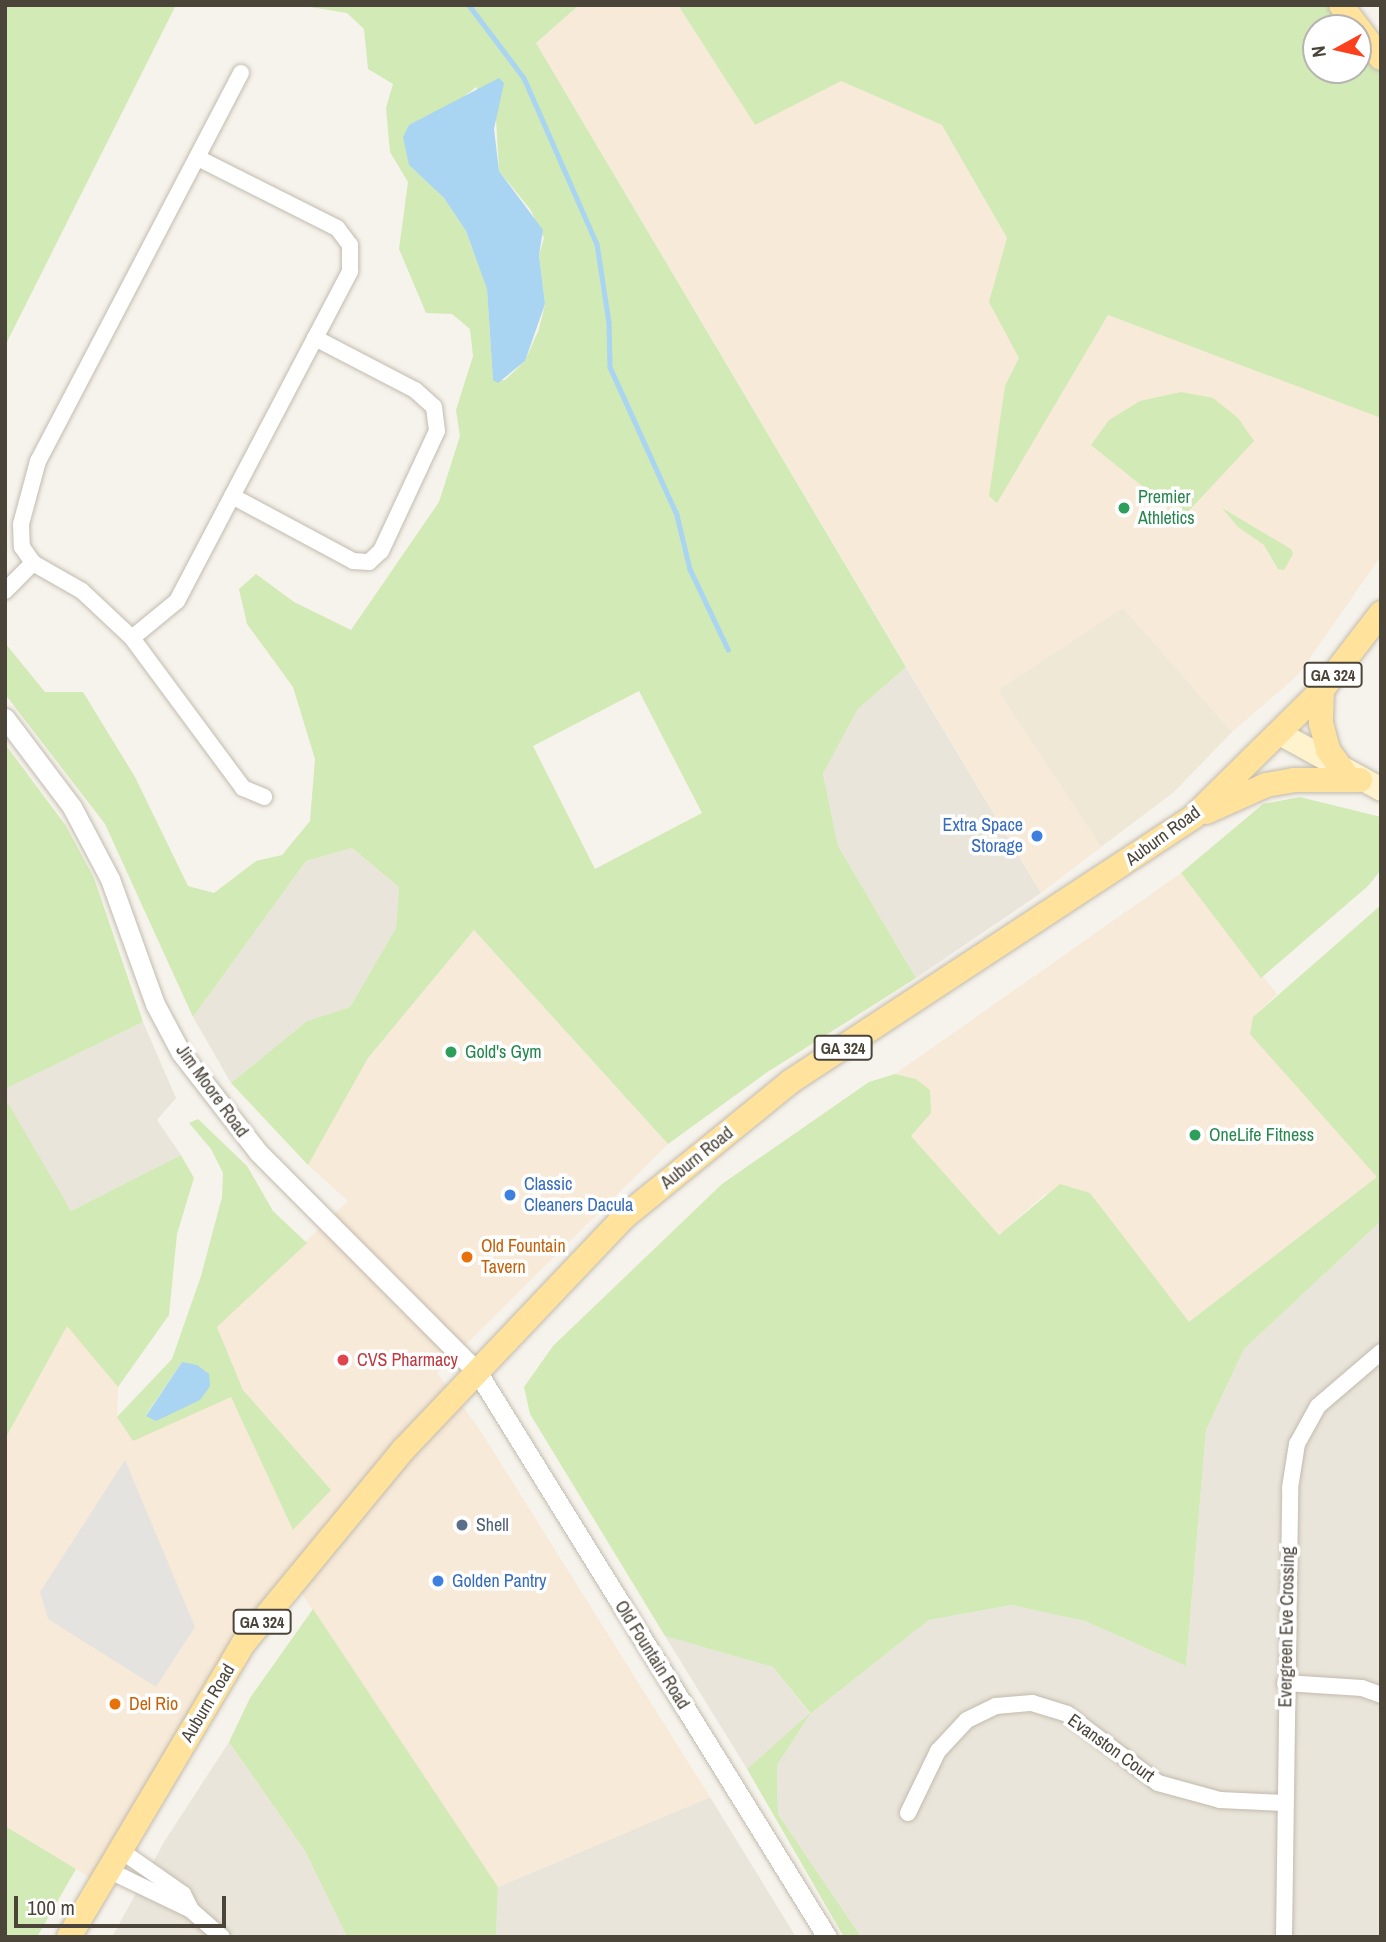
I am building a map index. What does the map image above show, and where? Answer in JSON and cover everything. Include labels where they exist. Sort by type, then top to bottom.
[{"type":"main road","points":[[1341,5],[1381,58]]},
{"type":"main road","name":"Auburn Road","points":[[69,1937],[243,1644],[404,1449],[624,1217],[790,1082],[1193,817],[1281,734],[1322,690],[1381,612]]},
{"type":"main road","points":[[1322,690],[1321,723],[1328,750],[1362,780]]},
{"type":"main road","points":[[1281,734],[1362,780]]},
{"type":"main road","points":[[1193,817],[1266,785],[1322,778],[1362,780]]},
{"type":"street","points":[[241,73],[38,461],[22,524],[22,547],[33,563],[82,591],[132,638],[243,788],[264,797]]},
{"type":"street","points":[[132,638],[177,601],[350,271],[350,245],[337,228],[198,158]]},
{"type":"street","points":[[232,496],[352,561],[369,562],[381,551],[437,431],[434,407],[415,390],[315,338]]},
{"type":"street","points":[[5,591],[33,563]]},
{"type":"street","name":"Jim Moore Road","points":[[5,718],[72,807],[110,879],[155,1004],[181,1053],[258,1152],[478,1373]]},
{"type":"street","name":"Evergreen Eve Crossing","points":[[1284,1937],[1285,1683],[1290,1488],[1297,1444],[1318,1406],[1381,1352]]},
{"type":"street","name":"Old Fountain Road","points":[[478,1373],[827,1937]]},
{"type":"street","points":[[1285,1683],[1362,1688],[1381,1695]]},
{"type":"street","name":"Evanston Court","points":[[908,1813],[938,1751],[967,1720],[996,1706],[1032,1703],[1067,1714],[1158,1783],[1220,1800],[1284,1803]]},
{"type":"street","points":[[114,1860],[191,1910],[222,1937]]},
{"type":"street","points":[[114,1860],[183,1894],[191,1910]]},
{"type":"shaded area","points":[[579,5],[678,5],[755,125],[841,80],[942,125],[1007,238],[990,302],[1019,358],[1005,386],[997,502],[1108,315],[1381,418],[1381,556],[1298,675],[1232,732],[1123,608],[998,690],[1101,847],[1041,893],[536,43]]},
{"type":"shaded area","points":[[1123,608],[1232,732],[1174,792],[1101,847],[998,690]]},
{"type":"shaded area","points":[[906,667],[1041,893],[916,978],[838,846],[823,772],[858,709]]},
{"type":"shaded area","points":[[352,848],[399,887],[396,928],[350,1007],[307,1021],[231,1083],[193,1017],[306,861]]},
{"type":"shaded area","points":[[1181,873],[1277,994],[1253,1017],[1378,1177],[1189,1323],[1158,1285],[1045,1194],[999,1235],[911,1136],[916,1079],[895,1074]]},
{"type":"shaded area","points":[[474,930],[668,1144],[437,1373],[478,1427],[710,1797],[498,1887],[294,1582],[97,1882],[5,1826],[5,1439],[67,1325],[118,1387],[117,1417],[231,1397],[293,1530],[330,1490],[243,1390],[217,1327],[348,1201],[308,1165],[368,1058]]},
{"type":"shaded area","points":[[143,1022],[176,1098],[157,1120],[181,1155],[71,1211],[37,1157],[5,1098],[5,1089]]},
{"type":"shaded area","points":[[1381,1221],[1381,1937],[861,1937],[778,1814],[777,1765],[808,1716],[747,1769],[665,1636],[773,1667],[810,1714],[929,1620],[1013,1605],[1085,1621],[1186,1666],[1206,1430],[1244,1349]]},
{"type":"shaded area","points":[[125,1460],[195,1627],[156,1687],[48,1619],[40,1592]]},
{"type":"shaded area","points":[[229,1742],[305,1851],[347,1937],[112,1937],[164,1842]]},
{"type":"shaded area","points":[[710,1797],[796,1937],[496,1937],[498,1887]]},
{"type":"green space","points":[[5,5],[176,5],[5,346]]},
{"type":"green space","points":[[298,5],[579,5],[536,43],[906,667],[858,709],[823,773],[838,846],[916,978],[766,1073],[668,1144],[474,930],[368,1058],[308,1165],[231,1083],[307,1021],[350,1007],[396,928],[399,887],[352,848],[306,861],[193,1017],[105,824],[5,694],[5,643],[45,692],[83,692],[135,777],[188,886],[214,893],[256,861],[282,855],[310,821],[315,759],[293,687],[247,624],[239,589],[256,574],[294,602],[351,630],[439,502],[460,436],[456,410],[473,356],[470,329],[452,314],[426,313],[399,249],[408,182],[390,152],[386,108],[393,84],[368,69],[364,29],[347,13]],"holes":[[[476,87],[496,119],[499,171],[530,209],[544,238],[539,255],[545,304],[539,329],[525,361],[505,380],[493,380],[487,288],[466,231],[444,198],[409,165],[409,125],[455,104]],[[639,691],[702,813],[595,869],[533,746]]]},
{"type":"green space","points":[[678,5],[1331,5],[1338,14],[1302,14],[1302,84],[1372,84],[1372,61],[1381,73],[1381,418],[1108,315],[997,503],[989,496],[1005,386],[1019,358],[989,302],[1007,238],[942,125],[841,81],[755,125]]},
{"type":"green space","points":[[1181,392],[1213,398],[1238,418],[1254,441],[1182,518],[1091,445],[1109,420],[1140,401]]},
{"type":"green space","points":[[1222,508],[1291,549],[1293,554],[1284,570],[1278,569],[1264,545],[1238,527]]},
{"type":"green space","points":[[5,744],[66,826],[94,878],[143,1022],[5,1089]]},
{"type":"green space","points":[[1300,797],[1381,817],[1381,870],[1368,886],[1261,978],[1181,873],[1263,804]]},
{"type":"green space","points":[[1381,905],[1381,1221],[1244,1349],[1206,1430],[1186,1666],[1085,1621],[1012,1605],[929,1620],[810,1714],[777,1765],[778,1814],[861,1937],[844,1937],[747,1769],[810,1713],[773,1667],[665,1636],[530,1414],[524,1387],[553,1346],[722,1184],[869,1082],[895,1074],[916,1079],[930,1090],[931,1113],[911,1136],[999,1235],[1060,1184],[1090,1193],[1189,1322],[1377,1177],[1250,1034],[1253,1017]]},
{"type":"green space","points":[[5,1098],[71,1211],[181,1155],[194,1178],[177,1234],[169,1315],[118,1387],[67,1326],[5,1439]]},
{"type":"green space","points":[[198,1119],[247,1166],[273,1211],[307,1243],[217,1327],[243,1390],[331,1490],[293,1530],[231,1397],[133,1441],[117,1417],[172,1359],[201,1276],[222,1197],[223,1173],[211,1149],[189,1123]],"holes":[[[182,1362],[164,1417],[156,1421],[146,1415]]]},
{"type":"green space","points":[[313,1609],[498,1887],[496,1937],[347,1937],[305,1851],[229,1742],[250,1698]]},
{"type":"green space","points":[[5,1826],[76,1869],[37,1937],[5,1937]]},
{"type":"water","points":[[499,78],[504,83],[494,129],[499,171],[543,230],[539,255],[545,304],[525,361],[498,383],[493,380],[487,289],[466,231],[444,198],[409,165],[403,137],[409,125]]},
{"type":"water","points":[[182,1362],[197,1365],[209,1374],[210,1386],[200,1400],[156,1421],[146,1416]]},
{"type":"waterway","points":[[469,5],[524,78],[597,244],[609,322],[610,367],[677,515],[690,569],[728,649]]},
{"type":"place","name":"Premier Athletics","points":[[1124,508]]},
{"type":"place","name":"Extra Space Storage","points":[[1037,836]]},
{"type":"place","name":"Gold's Gym","points":[[451,1052]]},
{"type":"place","name":"OneLife Fitness","points":[[1195,1135]]},
{"type":"place","name":"Classic Cleaners Dacula","points":[[510,1195]]},
{"type":"place","name":"Old Fountain Tavern","points":[[467,1257]]},
{"type":"place","name":"CVS Pharmacy","points":[[343,1360]]},
{"type":"place","name":"Shell","points":[[462,1525]]},
{"type":"place","name":"Golden Pantry","points":[[438,1581]]},
{"type":"place","name":"Del Rio","points":[[115,1704]]}]
